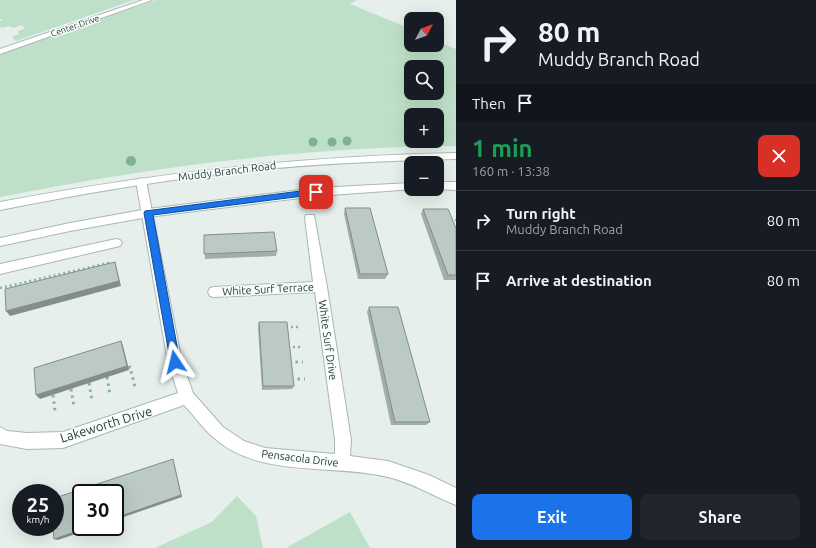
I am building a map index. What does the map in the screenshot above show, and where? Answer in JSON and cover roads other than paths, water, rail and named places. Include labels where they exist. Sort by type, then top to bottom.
[{"type":"street","name":"Center Drive","points":[[0,52],[149,0]]},
{"type":"street","name":"Muddy Branch Road","points":[[0,206],[83,190],[141,181],[241,169],[343,159],[456,156]]},
{"type":"street","name":"Pensacola Drive","points":[[141,181],[175,362],[187,397],[218,432],[240,446],[265,456],[388,469],[429,483],[456,497]]},
{"type":"street","points":[[444,186],[456,186]]},
{"type":"street","points":[[0,242],[70,227],[148,213],[316,192],[404,187]]},
{"type":"street","name":"White Surf Drive","points":[[310,218],[343,440],[342,463]]},
{"type":"street","points":[[0,269],[116,243]]},
{"type":"street","name":"White Surf Terrace","points":[[214,292],[321,287]]},
{"type":"street","name":"Lakeworth Drive","points":[[0,435],[4,438],[27,441],[62,440],[187,397]]}]
